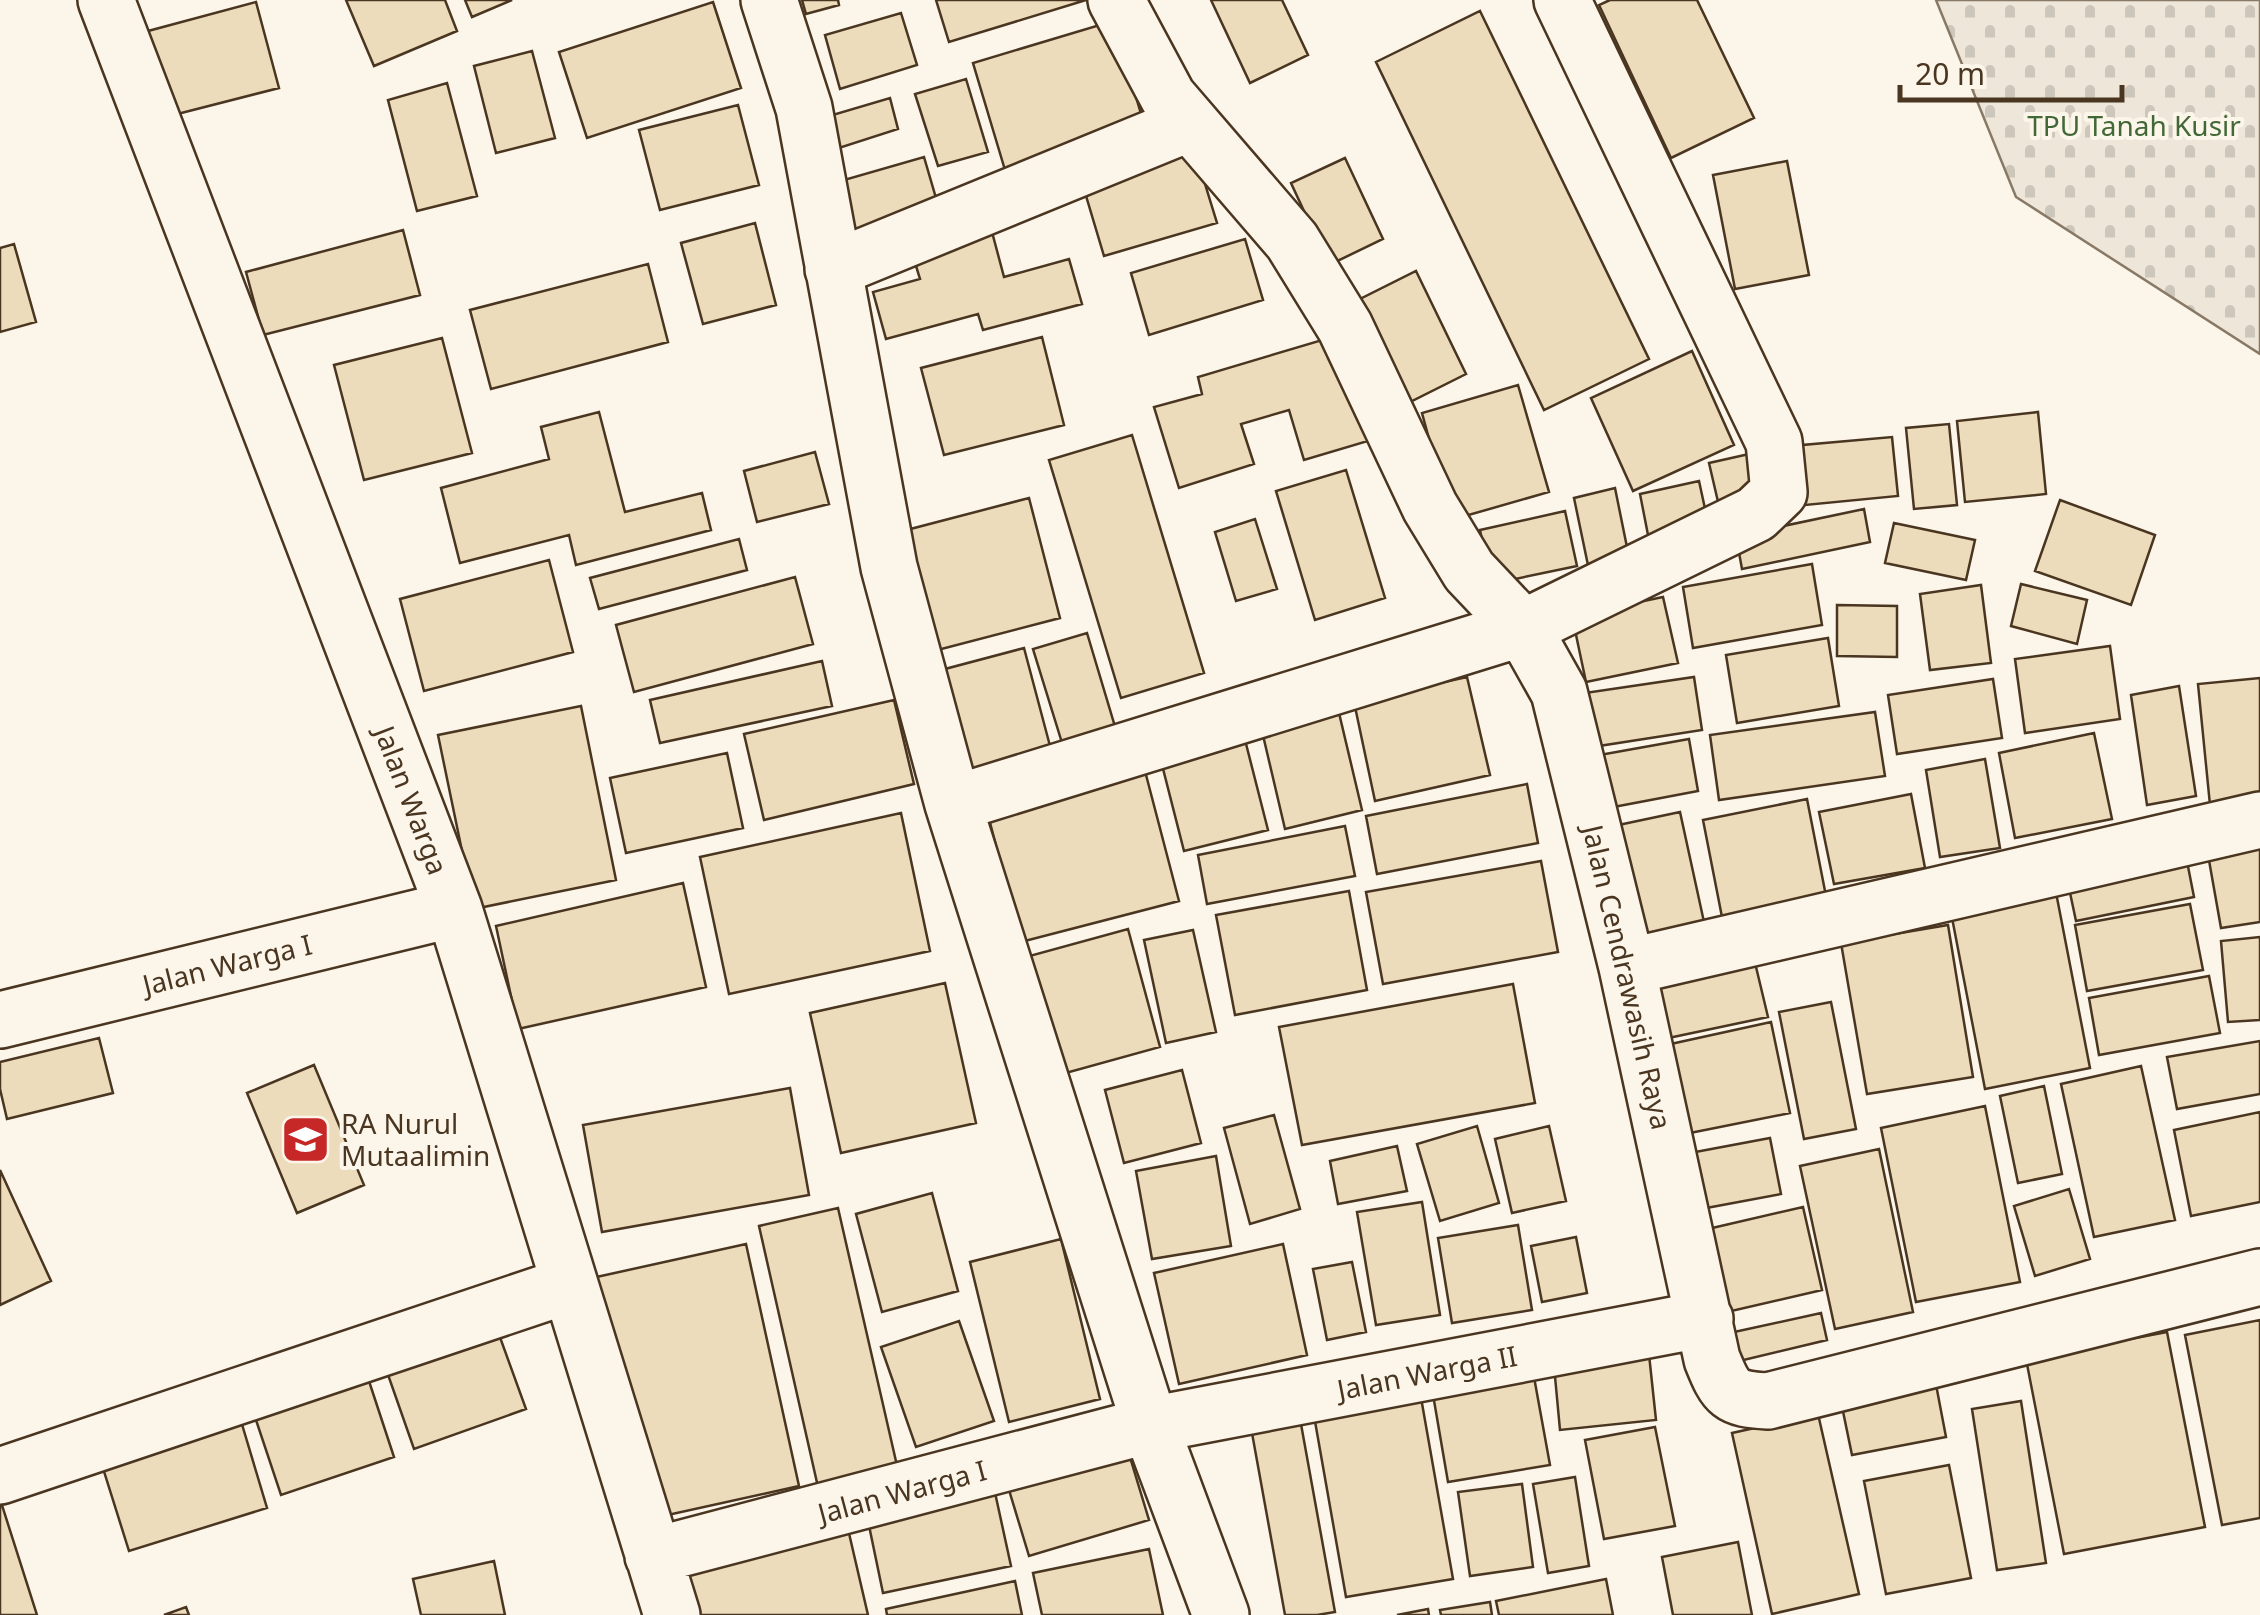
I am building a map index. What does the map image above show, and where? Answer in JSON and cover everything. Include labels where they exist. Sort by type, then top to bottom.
[{"type":"street","name":"Jalan Warga","points":[[106,0],[454,909],[672,1615]]},
{"type":"street","points":[[769,0],[804,108],[889,566],[953,804],[1150,1426],[1222,1615]]},
{"type":"street","name":"Jalan Cendrawasih Raya","points":[[1116,0],[1168,96],[1292,241],[1345,327],[1430,507],[1469,571],[1523,628],[1559,692],[1628,967],[1712,1359],[1723,1386],[1743,1400],[1768,1401],[2260,1276]]},
{"type":"street","points":[[953,804],[1523,628],[1756,514],[1778,492],[1774,442],[1562,0]]},
{"type":"street","points":[[832,268],[1190,122]]},
{"type":"street","points":[[1628,967],[2260,820]]},
{"type":"street","name":"Jalan Warga I","points":[[0,1020],[454,909]]},
{"type":"street","points":[[0,1476],[569,1285]]},
{"type":"street","name":"Jalan Warga II","points":[[1150,1426],[1705,1319]]},
{"type":"street","name":"Jalan Warga I","points":[[654,1556],[1150,1426]]},
{"type":"green space","name":"TPU Tanah Kusir","points":[[1936,0],[2260,0],[2260,354],[2016,197]]},
{"type":"building","points":[[346,0],[445,0],[457,31],[374,66]]},
{"type":"building","points":[[465,0],[512,0],[472,17]]},
{"type":"building","points":[[802,0],[838,0],[839,5],[806,14]]},
{"type":"building","points":[[936,0],[1086,0],[949,42]]},
{"type":"building","points":[[1211,0],[1282,0],[1308,55],[1250,83]]},
{"type":"building","points":[[1610,0],[1697,0],[1754,118],[1671,158],[1599,5]]},
{"type":"building","points":[[256,2],[279,88],[158,119],[137,34]]},
{"type":"building","points":[[713,2],[741,88],[587,138],[559,52]]},
{"type":"building","points":[[1480,11],[1649,359],[1544,410],[1376,62]]},
{"type":"building","points":[[901,13],[917,65],[840,89],[825,35]]},
{"type":"building","points":[[1113,21],[1145,127],[1005,170],[973,63]]},
{"type":"building","points":[[532,51],[555,138],[496,153],[474,66]]},
{"type":"building","points":[[966,79],[988,152],[938,166],[915,94]]},
{"type":"building","points":[[447,83],[477,196],[417,211],[388,100]]},
{"type":"building","points":[[890,98],[898,129],[839,148],[829,116]]},
{"type":"building","points":[[738,105],[759,185],[660,210],[639,130]]},
{"type":"building","points":[[1193,145],[1217,223],[1104,256],[1081,179]]},
{"type":"building","points":[[924,157],[938,205],[837,235],[823,186]]},
{"type":"building","points":[[1345,158],[1383,239],[1329,265],[1291,183]]},
{"type":"building","points":[[1787,161],[1809,275],[1735,289],[1713,175]]},
{"type":"building","points":[[755,223],[776,305],[703,324],[681,243]]},
{"type":"building","points":[[403,230],[420,295],[263,335],[246,272]]},
{"type":"building","points":[[992,232],[1004,277],[1069,259],[1082,304],[983,330],[978,314],[886,339],[873,292],[920,279],[912,253]]},
{"type":"building","points":[[1245,239],[1263,300],[1149,335],[1131,273]]},
{"type":"building","points":[[14,244],[36,322],[0,332],[0,248]]},
{"type":"building","points":[[648,264],[668,342],[491,389],[470,310]]},
{"type":"building","points":[[1416,271],[1466,374],[1396,409],[1346,306]]},
{"type":"building","points":[[1339,335],[1368,441],[1304,460],[1289,410],[1241,424],[1254,464],[1179,488],[1154,407],[1202,394],[1198,377]]},
{"type":"building","points":[[1042,337],[1064,425],[944,455],[921,368]]},
{"type":"building","points":[[442,338],[472,453],[364,480],[334,365]]},
{"type":"building","points":[[1692,351],[1734,445],[1633,491],[1591,398]]},
{"type":"building","points":[[1518,385],[1549,492],[1451,520],[1422,413]]},
{"type":"building","points":[[599,412],[625,512],[702,493],[711,530],[576,565],[569,535],[460,563],[441,488],[549,459],[541,427]]},
{"type":"building","points":[[2038,412],[2046,494],[1965,502],[1957,421]]},
{"type":"building","points":[[1949,424],[1957,505],[1914,509],[1906,428]]},
{"type":"building","points":[[1132,435],[1204,673],[1121,698],[1049,460]]},
{"type":"building","points":[[1892,437],[1898,496],[1785,507],[1780,447]]},
{"type":"building","points":[[815,452],[829,504],[757,522],[744,471]]},
{"type":"building","points":[[1758,452],[1768,495],[1719,506],[1709,463]]},
{"type":"building","points":[[1346,470],[1385,598],[1315,620],[1276,491]]},
{"type":"building","points":[[1699,481],[1709,527],[1649,540],[1640,494]]},
{"type":"building","points":[[1615,488],[1630,562],[1589,570],[1574,498]]},
{"type":"building","points":[[1029,498],[1060,618],[930,652],[899,532]]},
{"type":"building","points":[[2060,500],[2155,535],[2131,605],[2035,571]]},
{"type":"building","points":[[1864,509],[1870,542],[1742,569],[1736,536]]},
{"type":"building","points":[[1565,511],[1577,566],[1491,584],[1480,530]]},
{"type":"building","points":[[1255,519],[1277,589],[1236,601],[1215,532]]},
{"type":"building","points":[[1894,523],[1975,540],[1966,580],[1885,563]]},
{"type":"building","points":[[739,539],[747,570],[599,609],[590,578]]},
{"type":"building","points":[[549,560],[573,652],[424,691],[400,599]]},
{"type":"building","points":[[1812,564],[1822,625],[1693,648],[1683,587]]},
{"type":"building","points":[[795,577],[813,644],[634,692],[616,625]]},
{"type":"building","points":[[2021,584],[2087,600],[2077,644],[2011,626]]},
{"type":"building","points":[[1981,585],[1991,663],[1930,670],[1920,594]]},
{"type":"building","points":[[1663,597],[1678,663],[1586,682],[1572,616]]},
{"type":"building","points":[[1837,605],[1897,606],[1897,657],[1837,656]]},
{"type":"building","points":[[1087,633],[1116,730],[1063,746],[1033,649]]},
{"type":"building","points":[[1828,638],[1839,706],[1737,723],[1726,655]]},
{"type":"building","points":[[2110,646],[2120,719],[2025,733],[2015,659]]},
{"type":"building","points":[[1024,648],[1054,761],[961,785],[930,673]]},
{"type":"building","points":[[822,661],[832,706],[660,743],[650,700]]},
{"type":"building","points":[[1467,677],[1490,775],[1375,801],[1354,702]]},
{"type":"building","points":[[1694,677],[1702,730],[1586,748],[1578,694]]},
{"type":"building","points":[[2260,678],[2260,800],[2210,805],[2198,684]]},
{"type":"building","points":[[1993,679],[2002,738],[1897,754],[1888,695]]},
{"type":"building","points":[[2179,686],[2196,796],[2147,805],[2131,695]]},
{"type":"building","points":[[1335,696],[1362,810],[1285,829],[1258,714]]},
{"type":"building","points":[[894,700],[914,784],[764,820],[744,734]]},
{"type":"building","points":[[581,706],[616,880],[474,909],[438,735]]},
{"type":"building","points":[[1875,712],[1885,776],[1719,800],[1710,735]]},
{"type":"building","points":[[1243,732],[1268,830],[1184,851],[1159,753]]},
{"type":"building","points":[[2094,733],[2112,819],[2015,838],[1999,753]]},
{"type":"building","points":[[1689,739],[1698,791],[1603,809],[1594,756]]},
{"type":"building","points":[[727,753],[743,828],[626,853],[610,778]]},
{"type":"building","points":[[1985,759],[2000,848],[1940,857],[1926,770]]},
{"type":"building","points":[[1145,771],[1179,901],[1021,942],[987,811]]},
{"type":"building","points":[[1527,784],[1538,843],[1377,874],[1366,816]]},
{"type":"building","points":[[1911,794],[1925,868],[1834,884],[1819,812]]},
{"type":"building","points":[[1807,799],[1826,896],[1722,917],[1703,820]]},
{"type":"building","points":[[1680,812],[1704,922],[1633,937],[1609,827]]},
{"type":"building","points":[[901,813],[930,951],[729,994],[700,857]]},
{"type":"building","points":[[1345,826],[1355,876],[1207,904],[1198,855]]},
{"type":"building","points":[[2260,839],[2260,922],[2221,928],[2207,849]]},
{"type":"building","points":[[2184,846],[2194,897],[2076,921],[2065,869]]},
{"type":"building","points":[[1541,861],[1558,952],[1383,984],[1366,892]]},
{"type":"building","points":[[2053,877],[2090,1068],[1985,1089],[1948,897]]},
{"type":"building","points":[[683,883],[706,987],[518,1029],[496,926]]},
{"type":"building","points":[[1349,891],[1367,990],[1235,1015],[1216,915]]},
{"type":"building","points":[[2190,904],[2203,970],[2087,991],[2075,925]]},
{"type":"building","points":[[1948,925],[1973,1077],[1867,1094],[1841,943]]},
{"type":"building","points":[[1128,929],[1160,1047],[1055,1076],[1022,958]]},
{"type":"building","points":[[1193,930],[1216,1032],[1166,1043],[1144,940]]},
{"type":"building","points":[[2260,937],[2260,1020],[2228,1022],[2221,941]]},
{"type":"building","points":[[1751,946],[1768,1017],[1659,1040],[1644,969]]},
{"type":"building","points":[[2209,976],[2220,1033],[2099,1055],[2089,998]]},
{"type":"building","points":[[945,983],[976,1123],[841,1153],[810,1013]]},
{"type":"building","points":[[1513,984],[1535,1103],[1302,1145],[1279,1027]]},
{"type":"building","points":[[1831,1002],[1856,1129],[1804,1139],[1779,1012]]},
{"type":"building","points":[[1771,1022],[1790,1113],[1675,1136],[1657,1047]]},
{"type":"building","points":[[99,1038],[113,1093],[7,1119],[0,1089],[0,1062]]},
{"type":"building","points":[[2260,1041],[2260,1094],[2177,1109],[2167,1057]]},
{"type":"building","name":"RA Nurul Mutaalimin","points":[[314,1065],[364,1185],[297,1213],[247,1093]]},
{"type":"building","points":[[2141,1066],[2175,1220],[2094,1237],[2061,1084]]},
{"type":"building","points":[[1182,1070],[1201,1143],[1124,1163],[1105,1090]]},
{"type":"building","points":[[2044,1086],[2062,1174],[2018,1183],[2000,1096]]},
{"type":"building","points":[[790,1088],[809,1195],[602,1232],[583,1125]]},
{"type":"building","points":[[1985,1106],[2020,1282],[1916,1302],[1881,1128]]},
{"type":"building","points":[[2260,1112],[2260,1202],[2191,1216],[2174,1130]]},
{"type":"building","points":[[1274,1115],[1300,1209],[1250,1224],[1224,1128]]},
{"type":"building","points":[[1477,1126],[1499,1203],[1440,1221],[1417,1144]]},
{"type":"building","points":[[1549,1126],[1566,1201],[1512,1213],[1495,1139]]},
{"type":"building","points":[[1770,1138],[1781,1194],[1701,1209],[1690,1153]]},
{"type":"building","points":[[1397,1146],[1407,1191],[1338,1204],[1330,1161]]},
{"type":"building","points":[[1879,1149],[1913,1312],[1835,1329],[1800,1166]]},
{"type":"building","points":[[1216,1156],[1231,1246],[1152,1259],[1136,1171]]},
{"type":"building","points":[[0,1170],[51,1281],[0,1305]]},
{"type":"building","points":[[2069,1189],[2090,1259],[2035,1276],[2014,1206]]},
{"type":"building","points":[[932,1193],[958,1291],[882,1312],[856,1214]]},
{"type":"building","points":[[1422,1202],[1440,1315],[1376,1325],[1357,1212]]},
{"type":"building","points":[[1803,1207],[1822,1290],[1714,1315],[1695,1232]]},
{"type":"building","points":[[838,1208],[898,1470],[818,1487],[759,1226]]},
{"type":"building","points":[[1518,1225],[1532,1310],[1452,1323],[1438,1238]]},
{"type":"building","points":[[1576,1237],[1587,1293],[1542,1302],[1531,1246]]},
{"type":"building","points":[[1061,1239],[1100,1399],[1009,1422],[970,1262]]},
{"type":"building","points":[[746,1244],[799,1486],[645,1520],[592,1278]]},
{"type":"building","points":[[1283,1244],[1307,1355],[1179,1384],[1154,1273]]},
{"type":"building","points":[[1352,1262],[1366,1332],[1327,1340],[1313,1269]]},
{"type":"building","points":[[1821,1313],[1827,1340],[1731,1363],[1725,1334]]},
{"type":"building","points":[[2260,1320],[2260,1518],[2222,1525],[2185,1335]]},
{"type":"building","points":[[959,1321],[994,1421],[916,1447],[881,1347]]},
{"type":"building","points":[[497,1329],[526,1409],[414,1449],[386,1369]]},
{"type":"building","points":[[2167,1332],[2205,1527],[2064,1554],[2026,1359]]},
{"type":"building","points":[[1648,1345],[1656,1420],[1560,1430],[1553,1355]]},
{"type":"building","points":[[1532,1366],[1550,1465],[1448,1482],[1431,1383]]},
{"type":"building","points":[[1934,1374],[1946,1437],[1852,1455],[1839,1392]]},
{"type":"building","points":[[367,1375],[394,1457],[281,1495],[254,1414]]},
{"type":"building","points":[[1420,1392],[1453,1579],[1346,1597],[1313,1410]]},
{"type":"building","points":[[2021,1401],[2046,1563],[1997,1570],[1972,1409]]},
{"type":"building","points":[[1299,1413],[1335,1612],[1317,1615],[1285,1615],[1250,1422]]},
{"type":"building","points":[[1818,1414],[1859,1594],[1772,1614],[1732,1433]]},
{"type":"building","points":[[241,1421],[267,1508],[129,1551],[102,1465]]},
{"type":"building","points":[[1655,1427],[1675,1526],[1604,1539],[1585,1440]]},
{"type":"building","points":[[1126,1444],[1149,1520],[1029,1556],[1006,1480]]},
{"type":"building","points":[[1949,1465],[1971,1578],[1886,1594],[1864,1481]]},
{"type":"building","points":[[1575,1477],[1589,1566],[1548,1573],[1533,1484]]},
{"type":"building","points":[[1522,1484],[1533,1567],[1470,1576],[1458,1492]]},
{"type":"building","points":[[994,1488],[1011,1566],[883,1593],[867,1516]]},
{"type":"building","points":[[0,1499],[37,1615],[0,1615]]},
{"type":"building","points":[[848,1529],[868,1615],[679,1615],[669,1572]]},
{"type":"building","points":[[1738,1542],[1752,1615],[1673,1615],[1662,1557]]},
{"type":"building","points":[[1149,1549],[1163,1615],[1042,1615],[1033,1573]]},
{"type":"building","points":[[494,1561],[505,1615],[421,1615],[413,1579]]},
{"type":"building","points":[[1606,1579],[1613,1615],[1499,1615],[1496,1601]]},
{"type":"building","points":[[1015,1581],[1022,1615],[887,1615],[886,1609]]},
{"type":"building","points":[[1490,1602],[1492,1615],[1441,1615],[1440,1610]]},
{"type":"building","points":[[186,1607],[189,1615],[164,1615]]},
{"type":"building","points":[[1428,1609],[1429,1615],[1397,1615]]},
{"type":"place","name":"RA Nurul Mutaalimin","points":[[306,1139]]}]
